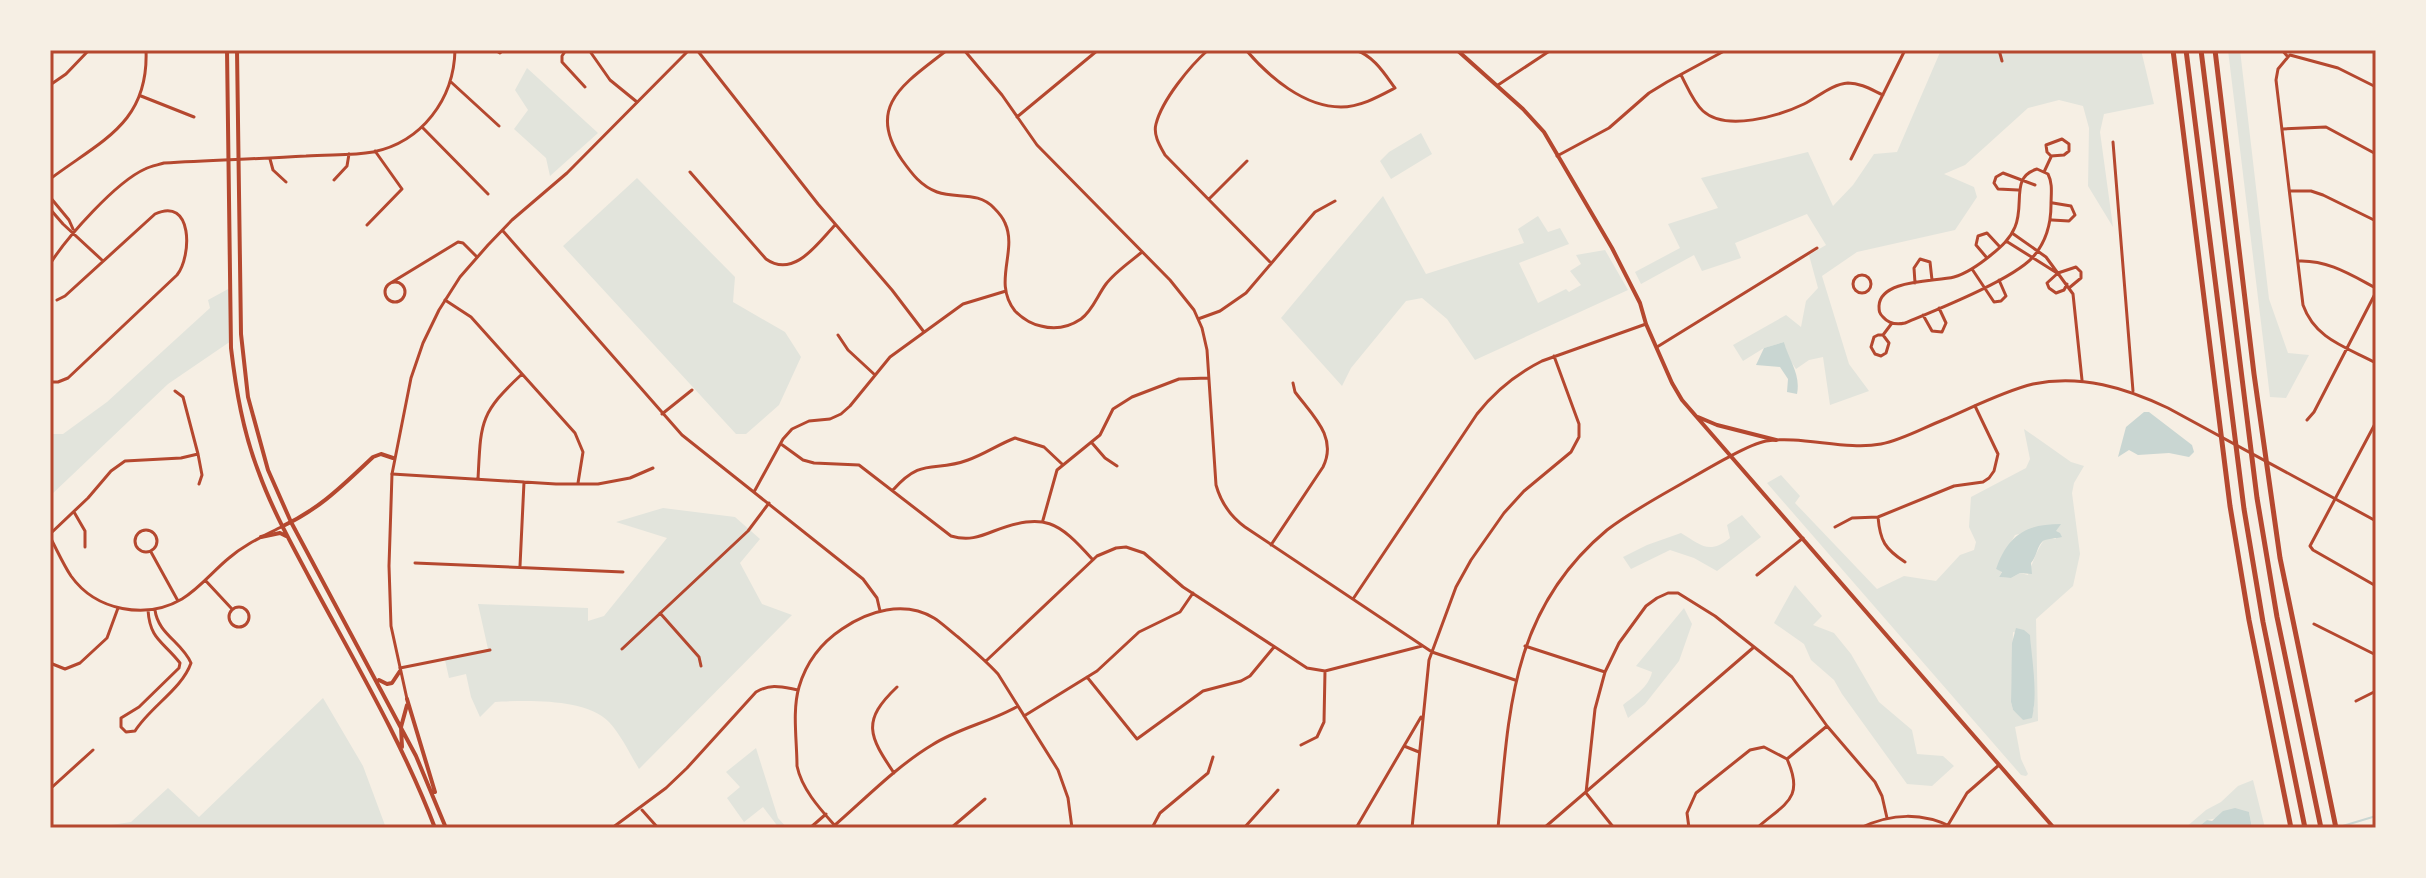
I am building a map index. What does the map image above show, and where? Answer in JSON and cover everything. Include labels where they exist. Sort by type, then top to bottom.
[{"type":"highway","points":[[2173,50],[2230,506],[2291,828]]},
{"type":"highway","points":[[2186,50],[2244,509],[2263,622],[2305,828]]},
{"type":"highway","points":[[2201,50],[2257,498],[2277,617],[2321,828]]},
{"type":"highway","points":[[2215,50],[2280,558],[2336,826]]},
{"type":"main road","points":[[227,50],[231,341],[236,388],[250,448],[283,526],[404,756],[435,828]]},
{"type":"main road","points":[[237,50],[241,334],[248,397],[268,470],[291,522],[375,676],[440,810]]},
{"type":"main road","points":[[1457,50],[1498,85],[1544,132],[1612,248],[1640,303],[1646,324],[1682,400],[2054,828]]},
{"type":"main road","points":[[1696,416],[1717,425],[1776,440]]},
{"type":"main road","points":[[283,526],[324,503],[373,457],[381,454],[393,458]]},
{"type":"main road","points":[[261,537],[280,533],[290,540]]},
{"type":"main road","points":[[375,676],[387,684],[392,683],[400,669]]},
{"type":"main road","points":[[404,756],[401,727],[407,699]]},
{"type":"main road","points":[[407,699],[446,828]]},
{"type":"street","points":[[50,85],[66,74],[89,50]]},
{"type":"street","points":[[50,179],[121,125],[132,113],[141,96],[146,75],[146,50]]},
{"type":"street","points":[[50,264],[74,233],[130,178],[146,169],[164,163],[349,154],[397,144],[422,127],[438,109],[451,82],[455,50]]},
{"type":"street","points":[[495,50],[500,53],[503,50]]},
{"type":"street","points":[[566,50],[562,62],[585,87]]},
{"type":"street","points":[[589,50],[610,80],[637,102]]},
{"type":"street","points":[[407,699],[391,626],[392,474],[411,378],[423,343],[445,300],[477,257],[502,230],[567,173],[689,50]]},
{"type":"street","points":[[697,50],[924,332]]},
{"type":"street","points":[[947,50],[911,78],[895,97],[888,115],[887,133],[921,184],[942,194],[981,199],[988,202],[1000,216],[1008,232],[1006,291],[1012,305],[1026,320],[1044,327],[1064,327],[1086,314],[1106,284],[1142,252]]},
{"type":"street","points":[[964,50],[1037,145],[1179,291],[1198,319],[1207,350],[1215,479],[1229,512],[1271,545],[1432,652],[1515,680]]},
{"type":"street","points":[[1017,117],[1098,50]]},
{"type":"street","points":[[1208,50],[1175,86],[1156,126],[1159,145],[1165,155],[1271,263]]},
{"type":"street","points":[[1246,50],[1260,66],[1315,104],[1343,107],[1371,100],[1395,88],[1379,65],[1355,50]]},
{"type":"street","points":[[1498,85],[1551,50]]},
{"type":"street","points":[[1557,156],[1609,128],[1649,93],[1726,50]]},
{"type":"street","points":[[1851,159],[1905,50]]},
{"type":"street","points":[[1999,50],[2002,61]]},
{"type":"street","points":[[2282,50],[2288,57]]},
{"type":"street","points":[[2376,87],[2338,68],[2290,55],[2278,69],[2276,80],[2303,305],[2319,333],[2376,363]]},
{"type":"street","points":[[1681,75],[1700,109],[1708,115],[1730,120],[1761,118],[1801,105],[1842,84],[1862,85],[1883,95]]},
{"type":"street","points":[[451,82],[499,126]]},
{"type":"street","points":[[141,96],[194,117]]},
{"type":"street","points":[[422,127],[488,194]]},
{"type":"street","points":[[2281,129],[2326,127],[2376,154]]},
{"type":"street","points":[[2062,139],[2068,141],[2070,148],[2066,154],[2051,156],[2047,152],[2049,143],[2062,139]]},
{"type":"street","points":[[2113,142],[2133,391]]},
{"type":"street","points":[[367,225],[402,189],[375,151]]},
{"type":"street","points":[[334,180],[347,166],[349,154]]},
{"type":"street","points":[[2044,172],[2051,156]]},
{"type":"street","points":[[270,159],[273,170],[286,182]]},
{"type":"street","points":[[1209,199],[1247,161]]},
{"type":"street","points":[[2037,169],[2044,172],[2052,182],[2052,220],[2038,250],[2022,267],[1905,323],[1892,323],[1880,312],[1883,294],[1896,287],[1955,277],[1972,269],[2000,247],[2012,233],[2021,205],[2021,180],[2031,171],[2037,169]]},
{"type":"street","points":[[690,172],[766,259],[778,265],[795,263],[804,257],[835,225]]},
{"type":"street","points":[[2020,190],[1998,189],[1994,180],[2003,173],[2035,185]]},
{"type":"street","points":[[2290,191],[2311,191],[2323,195],[2376,221]]},
{"type":"street","points":[[50,197],[69,220],[74,233]]},
{"type":"street","points":[[1198,319],[1220,311],[1238,299],[1315,212],[1335,201]]},
{"type":"street","points":[[2051,203],[2074,208],[2074,218],[2067,222],[2052,220]]},
{"type":"street","points":[[50,209],[103,261]]},
{"type":"street","points":[[50,382],[68,378],[177,275],[186,258],[183,220],[168,210],[158,212],[57,300]]},
{"type":"street","points":[[502,230],[662,414],[697,449],[863,579],[877,598],[880,611]]},
{"type":"street","points":[[1987,258],[1976,245],[1976,239],[1983,233],[2000,247]]},
{"type":"street","points":[[2012,233],[2038,250],[2075,299],[2082,380]]},
{"type":"street","points":[[2006,241],[2058,273]]},
{"type":"street","points":[[389,284],[398,283],[403,287],[404,296],[399,301],[387,298],[385,289],[389,284],[458,242],[477,257]]},
{"type":"street","points":[[1657,347],[1817,248]]},
{"type":"street","points":[[1915,283],[1914,268],[1919,260],[1924,259],[1930,262],[1932,280]]},
{"type":"street","points":[[2299,261],[2316,260],[2328,264],[2376,290],[2314,412],[2307,420]]},
{"type":"street","points":[[2072,267],[2079,269],[2081,278],[2056,293],[2047,283],[2058,273],[2072,267]]},
{"type":"street","points":[[1972,269],[1991,300],[2001,301],[2006,292],[1999,280]]},
{"type":"street","points":[[1860,275],[1869,278],[1873,284],[1871,290],[1860,292],[1852,285],[1854,278],[1860,275]]},
{"type":"street","points":[[754,492],[789,432],[800,424],[830,419],[844,412],[890,357],[963,304],[1006,291]]},
{"type":"street","points":[[445,300],[471,317],[578,436],[583,457],[578,483]]},
{"type":"street","points":[[1923,315],[1931,329],[1942,332],[1946,323],[1939,308]]},
{"type":"street","points":[[1883,335],[1889,343],[1888,349],[1878,356],[1871,350],[1871,344],[1874,337],[1883,335],[1892,323]]},
{"type":"street","points":[[1353,599],[1487,401],[1512,378],[1554,356],[1646,324]]},
{"type":"street","points":[[838,335],[848,350],[875,375]]},
{"type":"street","points":[[1412,828],[1429,660],[1456,587],[1485,538],[1524,491],[1578,443],[1579,424],[1554,356]]},
{"type":"street","points":[[478,479],[481,434],[487,413],[499,396],[522,374]]},
{"type":"street","points":[[1043,520],[1054,477],[1062,465],[1100,435],[1113,409],[1132,397],[1179,379],[1208,378]]},
{"type":"street","points":[[1498,828],[1515,680],[1525,646],[1546,601],[1572,564],[1606,531],[1635,510],[1757,443],[1776,440],[1880,444],[2034,384],[2082,380],[2133,391],[2200,424],[2376,521]]},
{"type":"street","points":[[1271,545],[1323,467],[1328,453],[1323,428],[1295,392],[1293,383]]},
{"type":"street","points":[[662,414],[692,390]]},
{"type":"street","points":[[175,391],[183,397],[198,454],[202,475],[199,484]]},
{"type":"street","points":[[1835,527],[1852,518],[1878,517],[1954,486],[1983,482],[1989,478],[1998,454],[1975,406]]},
{"type":"street","points":[[2376,422],[2310,546],[2376,586]]},
{"type":"street","points":[[893,490],[916,469],[968,461],[1015,438],[1044,447],[1062,465]]},
{"type":"street","points":[[1092,443],[1117,466]]},
{"type":"street","points":[[781,444],[803,460],[814,463],[859,465],[941,529],[959,538],[975,538],[1017,523],[1043,520],[1068,534],[1093,560]]},
{"type":"street","points":[[198,454],[125,461],[103,478],[50,536],[76,583],[97,599],[118,608],[155,610],[178,601],[245,546],[283,526]]},
{"type":"street","points":[[392,474],[578,483],[616,481],[653,468]]},
{"type":"street","points":[[520,567],[524,482]]},
{"type":"street","points":[[622,649],[748,531],[769,503]]},
{"type":"street","points":[[74,512],[85,531],[85,547]]},
{"type":"street","points":[[1878,517],[1879,537],[1891,553],[1905,562]]},
{"type":"street","points":[[147,531],[155,536],[155,546],[151,551],[144,552],[136,547],[135,540],[140,532],[147,531]]},
{"type":"street","points":[[1757,575],[1803,538]]},
{"type":"street","points":[[987,660],[1093,560],[1116,548],[1135,549],[1152,559],[1193,593],[1307,668],[1325,671],[1423,646]]},
{"type":"street","points":[[151,551],[178,601]]},
{"type":"street","points":[[415,563],[623,572]]},
{"type":"street","points":[[205,580],[232,609]]},
{"type":"street","points":[[1024,716],[1108,662],[1139,632],[1180,612],[1193,593]]},
{"type":"street","points":[[1614,828],[1586,793],[1595,709],[1605,672],[1619,643],[1646,606],[1668,593],[1678,593],[1698,604],[1792,677],[1827,726],[1875,782],[1887,818]]},
{"type":"street","points":[[238,606],[248,610],[250,616],[246,625],[236,626],[231,622],[229,615],[232,609],[238,606]]},
{"type":"street","points":[[50,663],[69,669],[80,663],[107,638],[118,608]]},
{"type":"street","points":[[148,610],[151,631],[180,663],[174,674],[139,707],[121,718],[119,722],[123,730],[130,733],[183,678],[191,663],[158,625],[155,610]]},
{"type":"street","points":[[1018,706],[995,719],[935,743],[894,773],[836,827],[800,776],[797,766],[796,699],[807,666],[828,640],[857,619],[880,611],[909,610],[934,618],[987,660],[1018,706],[1065,784],[1072,828]]},
{"type":"street","points":[[660,613],[699,657],[701,666]]},
{"type":"street","points":[[2314,624],[2376,655]]},
{"type":"street","points":[[1525,646],[1605,672]]},
{"type":"street","points":[[1087,677],[1137,739],[1203,691],[1250,676],[1274,647]]},
{"type":"street","points":[[1544,828],[1754,647]]},
{"type":"street","points":[[400,669],[490,650]]},
{"type":"street","points":[[179,666],[190,667]]},
{"type":"street","points":[[1301,745],[1317,737],[1324,722],[1325,671]]},
{"type":"street","points":[[612,828],[641,808],[687,768],[756,692],[773,685],[798,690]]},
{"type":"street","points":[[894,773],[877,749],[873,730],[878,708],[897,687]]},
{"type":"street","points":[[2356,701],[2376,691]]},
{"type":"street","points":[[1356,828],[1423,714]]},
{"type":"street","points":[[1787,759],[1827,726]]},
{"type":"street","points":[[1404,746],[1419,752]]},
{"type":"street","points":[[1689,828],[1687,813],[1696,793],[1750,750],[1764,747],[1787,759],[1794,774],[1794,791],[1788,801],[1757,828]]},
{"type":"street","points":[[50,789],[93,750]]},
{"type":"street","points":[[1152,828],[1160,813],[1208,773],[1213,757]]},
{"type":"street","points":[[1948,825],[1967,793],[1999,765]]},
{"type":"street","points":[[1244,828],[1278,790]]},
{"type":"street","points":[[951,828],[985,799]]},
{"type":"street","points":[[641,808],[658,828]]},
{"type":"street","points":[[810,828],[826,814]]},
{"type":"street","points":[[1860,828],[1906,815],[1923,817],[1954,828]]},
{"type":"shaded area","points":[[1941,50],[2141,50],[2154,104],[2104,114],[2100,132],[2113,227],[2088,186],[2089,128],[2083,106],[2059,100],[2028,108],[1965,165],[1944,174],[1974,187],[1977,197],[1955,230],[1857,252],[1822,276],[1849,364],[1869,391],[1830,405],[1823,357],[1809,360],[1796,369],[1788,357],[1784,342],[1764,348],[1743,361],[1733,345],[1786,315],[1801,327],[1806,301],[1818,288],[1809,255],[1826,245],[1807,214],[1735,243],[1741,258],[1702,271],[1694,255],[1641,284],[1635,272],[1680,248],[1668,224],[1718,208],[1701,178],[1808,152],[1833,206],[1853,185],[1874,154],[1897,152]]},
{"type":"shaded area","points":[[2228,50],[2240,50],[2269,299],[2288,353],[2309,355],[2286,398],[2270,397]]},
{"type":"shaded area","points":[[527,68],[598,133],[550,176],[546,158],[514,129],[528,110],[515,90]]},
{"type":"shaded area","points":[[1421,133],[1432,154],[1391,179],[1380,161]]},
{"type":"shaded area","points":[[637,178],[735,277],[733,302],[785,332],[801,357],[779,405],[746,434],[736,434],[563,246]]},
{"type":"shaded area","points":[[1383,196],[1426,274],[1524,243],[1518,229],[1538,216],[1548,232],[1560,228],[1569,244],[1519,263],[1538,303],[1581,285],[1570,271],[1581,264],[1576,255],[1605,250],[1628,290],[1475,360],[1447,319],[1422,298],[1406,301],[1351,368],[1342,386],[1281,318]]},
{"type":"shaded area","points":[[230,288],[231,341],[168,384],[50,496],[50,434],[63,434],[107,402],[210,308],[208,300]]},
{"type":"shaded area","points":[[1784,342],[1796,374],[1797,394],[1787,392],[1788,379],[1780,367],[1756,365],[1764,348]]},
{"type":"shaded area","points":[[2144,412],[2149,412],[2192,445],[2194,452],[2189,457],[2169,453],[2138,455],[2129,450],[2118,457],[2126,427]]},
{"type":"shaded area","points":[[2024,429],[2071,462],[2084,466],[2072,493],[2080,554],[2073,586],[2036,619],[2038,721],[2015,727],[2026,776],[2021,775],[1767,483],[1781,475],[1800,496],[1795,503],[1877,589],[1904,576],[1936,581],[1960,555],[1974,550],[1976,542],[1969,527],[1971,497],[2026,468],[2030,459]],"holes":[[[2060,524],[2055,532],[2056,539],[2042,542],[2028,575],[2020,573],[2011,578],[1999,577],[2002,571],[1996,569],[2015,535]],[[2013,632],[2030,635],[2034,709],[2023,720],[2013,710],[2011,702]]]},
{"type":"shaded area","points":[[663,508],[735,517],[760,539],[740,563],[762,604],[792,615],[639,769],[609,722],[586,708],[555,702],[495,702],[480,717],[466,674],[449,678],[445,660],[488,649],[478,604],[588,608],[588,621],[604,616],[667,538],[616,522]]},
{"type":"shaded area","points":[[1742,515],[1761,537],[1717,571],[1694,558],[1670,550],[1631,569],[1623,557],[1681,533],[1705,546],[1716,546],[1730,538],[1727,525]]},
{"type":"shaded area","points":[[2061,524],[2056,531],[2062,537],[2045,540],[2039,546],[2031,563],[2032,574],[1999,577],[2002,572],[1996,569],[2001,557],[2020,534],[2038,526]]},
{"type":"shaded area","points":[[1795,585],[1822,616],[1813,625],[1834,633],[1851,654],[1879,702],[1912,730],[1917,754],[1943,756],[1954,766],[1932,786],[1907,784],[1834,680],[1811,660],[1804,644],[1774,623]]},
{"type":"shaded area","points":[[1684,608],[1692,624],[1679,661],[1645,704],[1628,718],[1623,705],[1644,687],[1652,672],[1636,666]]},
{"type":"shaded area","points":[[2016,628],[2030,635],[2034,677],[2032,718],[2023,720],[2013,710],[2011,702],[2012,643]]},
{"type":"shaded area","points":[[323,698],[363,766],[386,828],[107,828],[131,822],[168,788],[199,817]]},
{"type":"shaded area","points":[[756,748],[778,818],[787,828],[779,828],[763,807],[744,822],[727,798],[740,787],[726,772]]},
{"type":"shaded area","points":[[2253,780],[2265,828],[2252,828],[2249,812],[2207,820],[2197,828],[2185,828],[2238,786]]},
{"type":"shaded area","points":[[2235,808],[2249,812],[2252,828],[2197,828],[2223,811]]},
{"type":"waterway","points":[[2336,828],[2376,816]]}]
